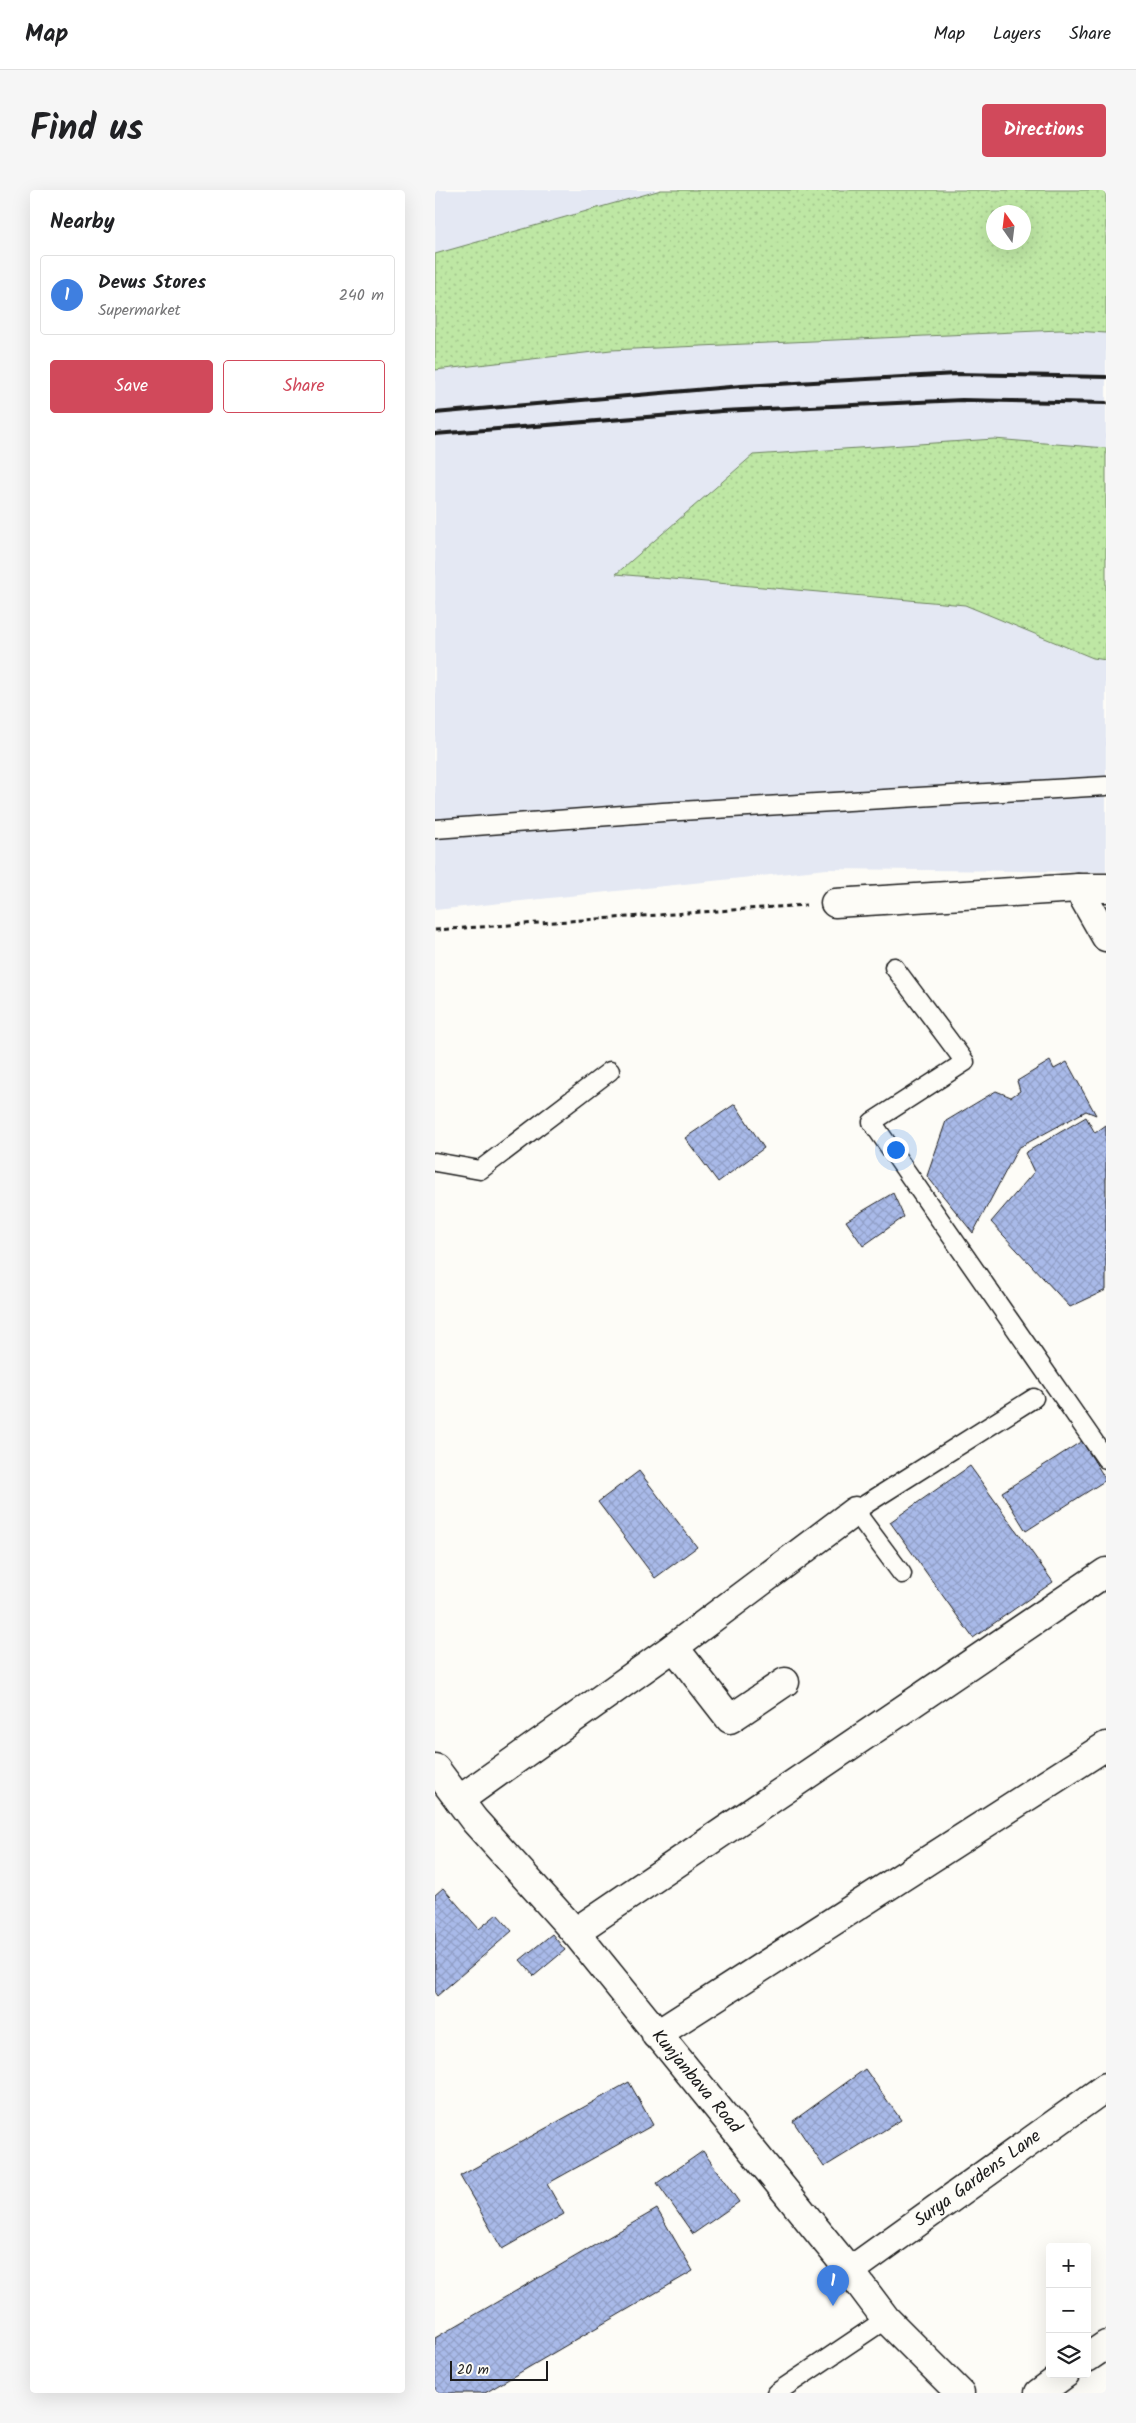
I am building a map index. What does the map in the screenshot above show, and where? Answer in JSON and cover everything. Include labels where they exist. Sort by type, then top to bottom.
[{"type":"street","points":[[835,904],[1078,888],[1106,888]]},
{"type":"street","points":[[1078,888],[1106,937]]},
{"type":"street","points":[[459,1800],[674,1647],[855,1511]]},
{"type":"street","points":[[575,1932],[1106,1572]]},
{"type":"street","points":[[674,1647],[730,1719],[785,1682]]},
{"type":"street","points":[[656,2035],[1106,1746]]},
{"type":"street","name":"Kunjanbava Road","points":[[435,1768],[474,1820],[575,1932],[656,2035],[850,2271],[886,2319],[960,2393]]},
{"type":"street","name":"Surya Gardens Lane","points":[[850,2271],[1106,2087]]},
{"type":"street","points":[[1091,2355],[1106,2345]]},
{"type":"street","points":[[1039,2393],[1060,2378]]},
{"type":"lane","points":[[435,830],[663,812],[1106,786]]},
{"type":"lane","points":[[894,967],[965,1062],[873,1122],[1106,1459]]},
{"type":"lane","points":[[435,1162],[480,1170],[610,1071]]},
{"type":"lane","points":[[902,1574],[855,1511],[1034,1398]]},
{"type":"lane","points":[[776,2393],[886,2319]]},
{"type":"path","points":[[435,930],[835,904]]},
{"type":"shaded area","points":[[435,190],[1106,190],[1106,872],[827,869],[435,910]]},
{"type":"green space","points":[[661,190],[1106,190],[1106,333],[1060,330],[611,350],[435,370],[435,254]]},
{"type":"green space","points":[[994,439],[1106,448],[1106,660],[1093,658],[965,605],[616,574],[753,455]]},
{"type":"building","points":[[1050,1061],[1054,1069],[1067,1062],[1096,1115],[1086,1111],[1018,1148],[973,1233],[927,1176],[946,1121],[996,1091],[1011,1097],[1020,1091],[1017,1081]]},
{"type":"building","points":[[735,1104],[764,1148],[718,1182],[685,1138]]},
{"type":"building","points":[[1086,1117],[1095,1133],[1106,1125],[1106,1290],[1070,1307],[991,1222],[1034,1172],[1025,1153]]},
{"type":"building","points":[[893,1193],[904,1217],[863,1246],[846,1221]]},
{"type":"building","points":[[1082,1441],[1106,1480],[1026,1531],[1002,1492]]},
{"type":"building","points":[[970,1466],[1053,1582],[973,1638],[890,1522]]},
{"type":"building","points":[[639,1471],[697,1547],[655,1578],[598,1502]]},
{"type":"building","points":[[443,1888],[479,1929],[497,1914],[512,1931],[437,1996],[435,1993],[435,1895]]},
{"type":"building","points":[[552,1934],[565,1950],[534,1976],[520,1960]]},
{"type":"building","points":[[865,2069],[901,2120],[824,2167],[793,2121]]},
{"type":"building","points":[[629,2082],[653,2125],[547,2184],[564,2214],[502,2249],[460,2176]]},
{"type":"building","points":[[703,2151],[739,2202],[693,2234],[657,2183]]},
{"type":"building","points":[[657,2209],[693,2271],[485,2393],[435,2393],[435,2338]]},
{"type":"railway","points":[[435,413],[741,386],[956,374],[1106,377]]},
{"type":"railway","points":[[435,434],[722,411],[962,400],[1106,403]]},
{"type":"place","name":"Devus Stores","points":[[833,2306]]}]
